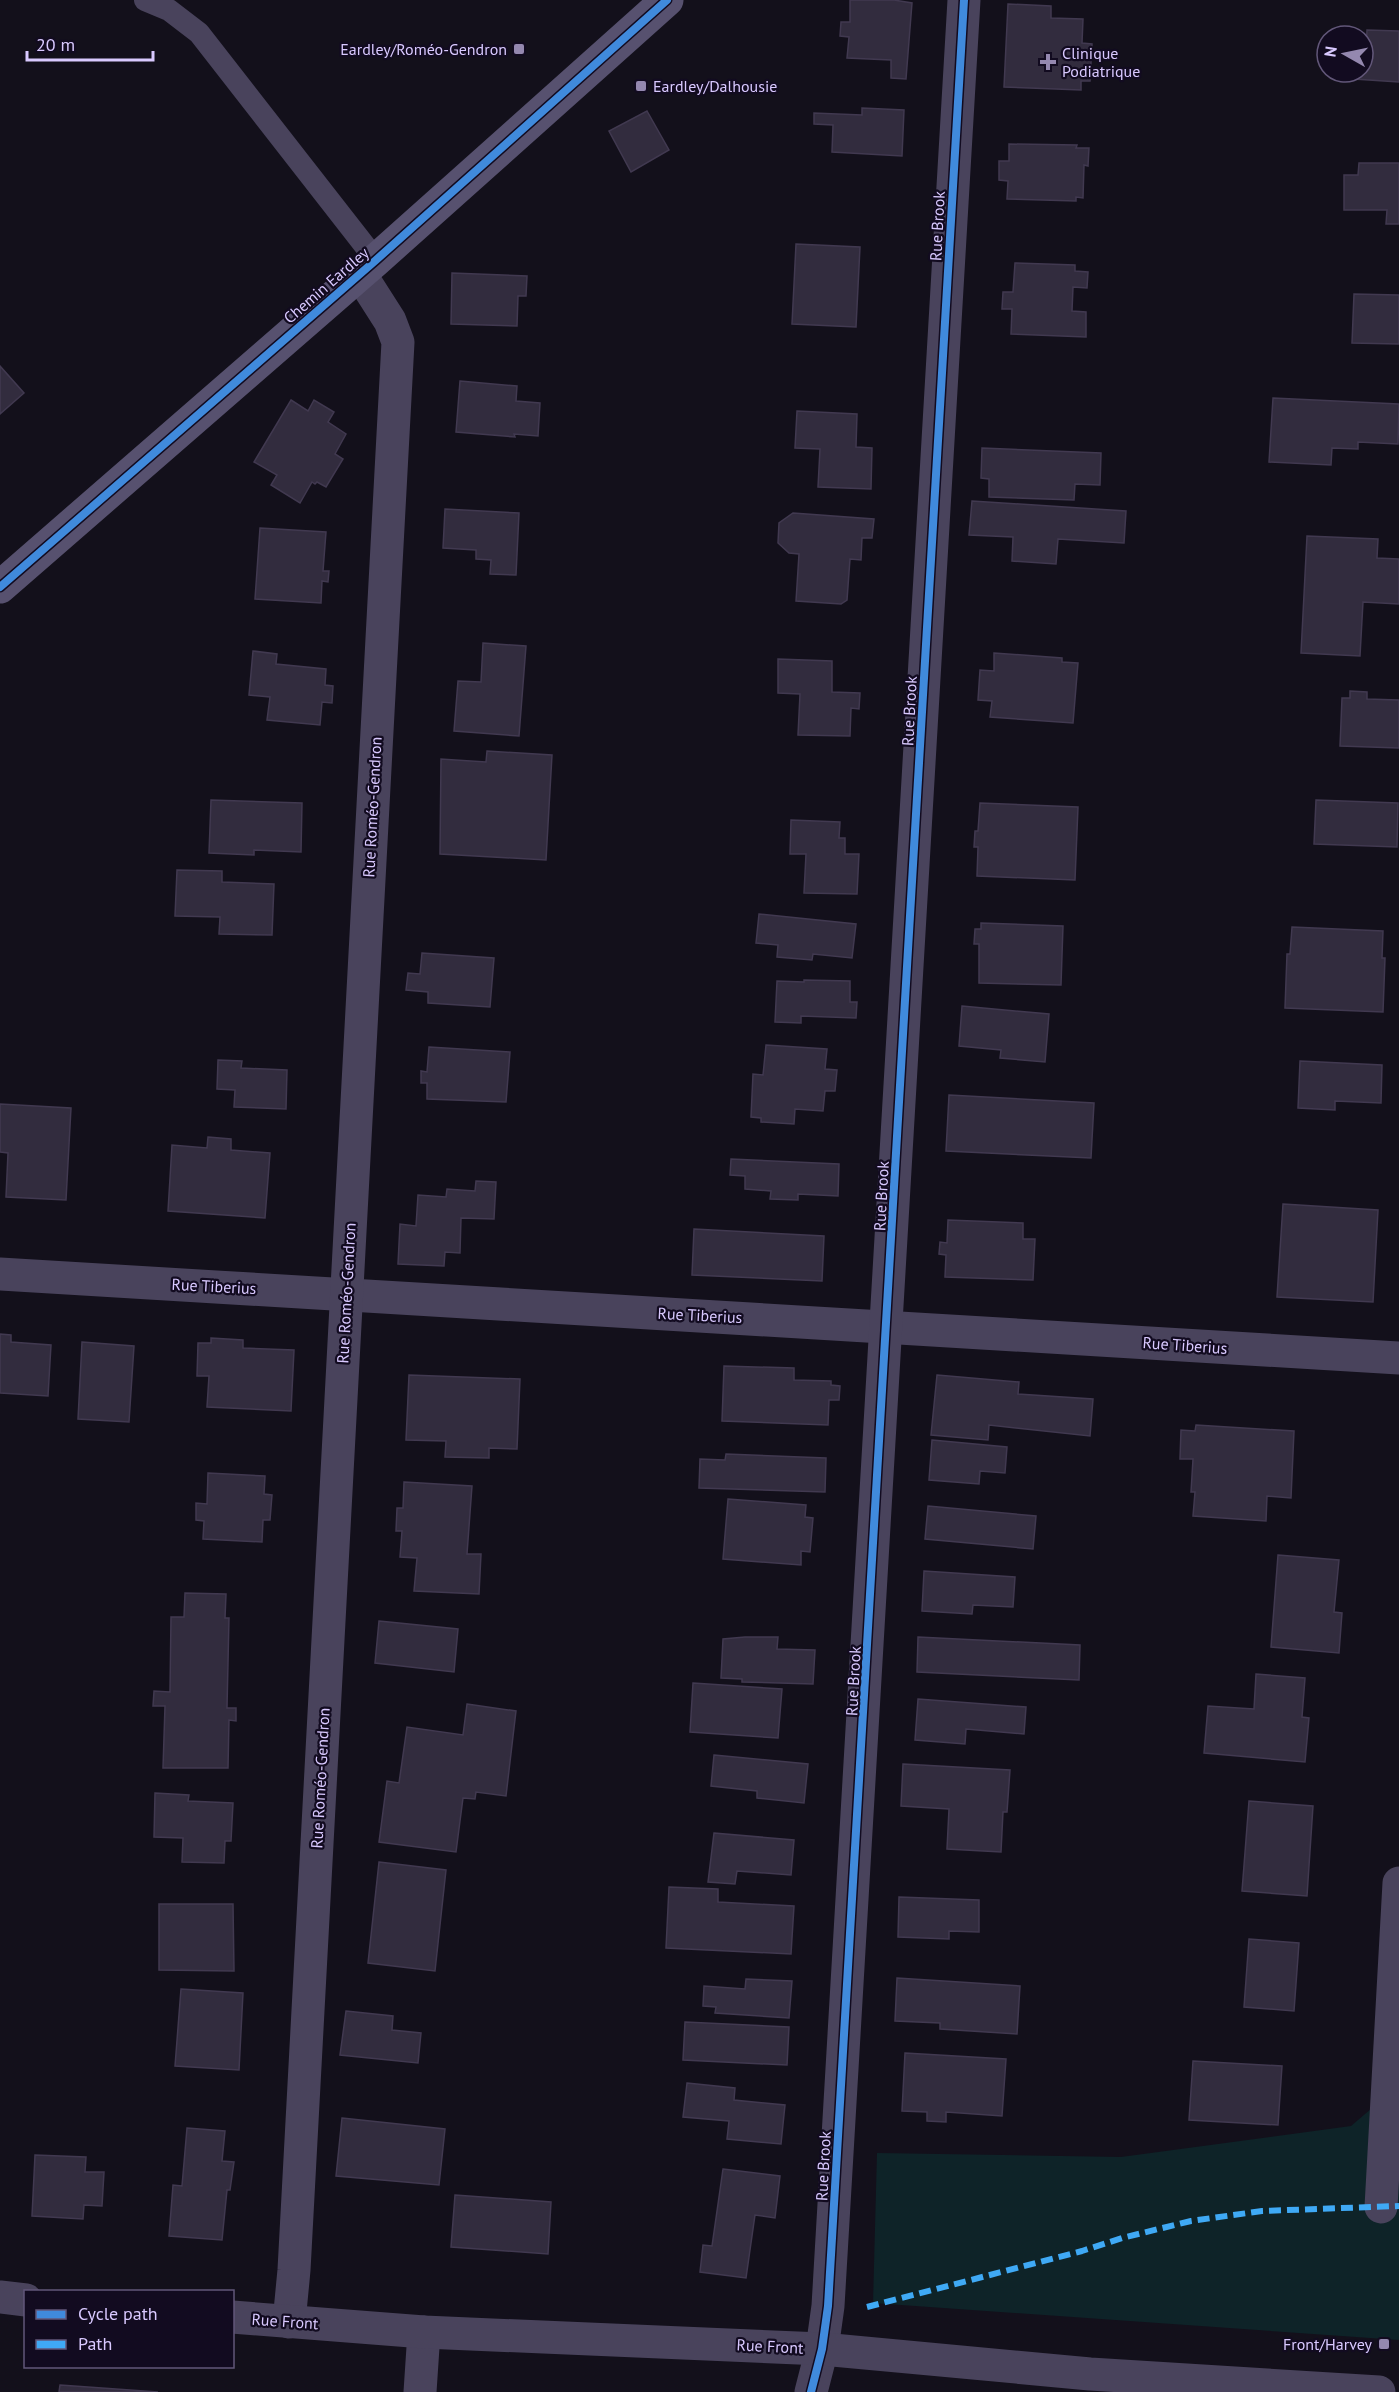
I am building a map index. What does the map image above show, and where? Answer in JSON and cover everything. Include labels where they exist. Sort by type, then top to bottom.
[{"type":"main road","name":"Chemin Eardley","points":[[0,586],[368,267],[667,0]]},
{"type":"street","name":"Rue Brook","points":[[811,2392],[822,2349],[830,2282],[964,0]]},
{"type":"street","name":"Rue Roméo-Gendron","points":[[289,2322],[295,2246],[398,342],[368,267]]},
{"type":"street","name":"Rue Tiberius","points":[[0,1274],[1399,1358]]},
{"type":"street","points":[[1381,2207],[1399,1883]]},
{"type":"street","points":[[0,2297],[24,2300]]},
{"type":"street","name":"Rue Front","points":[[234,2317],[424,2332],[822,2349],[1198,2386],[1379,2392]]},
{"type":"street","points":[[420,2392],[424,2332]]},
{"type":"lane","points":[[145,0],[169,10],[199,33],[368,267]]},
{"type":"green space","points":[[1399,2085],[1399,2340],[873,2303],[877,2153],[1121,2157],[1351,2126]]},
{"type":"building","points":[[850,0],[894,0],[912,3],[906,79],[891,78],[891,60],[847,58],[849,37],[840,36],[841,22],[850,22]]},
{"type":"building","name":"Clinique Podiatrique","points":[[1008,4],[1051,6],[1051,18],[1083,19],[1082,43],[1092,44],[1090,81],[1081,81],[1081,90],[1004,87]]},
{"type":"building","points":[[1375,30],[1399,31],[1399,82],[1375,80]]},
{"type":"building","points":[[862,108],[904,110],[902,156],[832,152],[833,125],[814,124],[814,113],[862,115]]},
{"type":"building","points":[[647,111],[669,150],[631,172],[609,131]]},
{"type":"building","points":[[1009,144],[1077,145],[1076,148],[1089,148],[1088,166],[1084,165],[1083,198],[1076,197],[1076,201],[1007,199],[1008,181],[999,180],[999,161],[1009,161]]},
{"type":"building","points":[[1359,163],[1399,163],[1399,224],[1386,224],[1387,210],[1344,210],[1344,175],[1358,175]]},
{"type":"building","points":[[796,244],[860,247],[856,327],[792,324]]},
{"type":"building","points":[[1015,263],[1075,265],[1075,271],[1088,272],[1087,288],[1073,287],[1072,311],[1086,312],[1086,337],[1011,334],[1012,309],[1002,309],[1003,292],[1013,292]]},
{"type":"building","points":[[452,273],[527,276],[526,296],[518,296],[517,326],[451,324]]},
{"type":"building","points":[[1354,294],[1399,295],[1399,344],[1352,343]]},
{"type":"building","points":[[0,366],[24,393],[0,414]]},
{"type":"building","points":[[460,381],[517,386],[516,401],[540,403],[538,436],[514,434],[515,437],[456,432]]},
{"type":"building","points":[[1273,398],[1399,404],[1398,444],[1358,442],[1358,449],[1332,448],[1331,465],[1269,462]]},
{"type":"building","points":[[291,400],[308,411],[314,400],[334,412],[328,422],[346,434],[335,454],[343,459],[326,487],[312,482],[300,503],[271,485],[277,475],[254,462]]},
{"type":"building","points":[[797,411],[857,414],[856,447],[872,448],[871,489],[818,487],[820,449],[795,448]]},
{"type":"building","points":[[982,448],[1101,453],[1100,485],[1075,484],[1074,500],[989,497],[989,479],[981,478]]},
{"type":"building","points":[[972,501],[1126,511],[1124,543],[1058,539],[1056,564],[1012,561],[1013,537],[969,535]]},
{"type":"building","points":[[445,509],[519,513],[516,575],[490,574],[491,560],[476,559],[476,550],[443,548]]},
{"type":"building","points":[[793,513],[874,519],[872,538],[862,538],[861,560],[850,559],[847,600],[841,604],[796,601],[799,554],[789,553],[778,543],[779,523]]},
{"type":"building","points":[[260,528],[326,532],[323,571],[329,571],[328,582],[322,581],[321,603],[255,599]]},
{"type":"building","points":[[1307,536],[1378,539],[1377,558],[1399,559],[1399,604],[1363,602],[1360,656],[1301,653]]},
{"type":"building","points":[[483,643],[526,646],[519,736],[454,731],[458,681],[481,682]]},
{"type":"building","points":[[253,651],[277,654],[276,664],[326,669],[325,685],[333,686],[332,703],[322,702],[320,725],[267,720],[270,697],[249,695]]},
{"type":"building","points":[[994,653],[1062,658],[1062,662],[1078,663],[1073,723],[990,717],[992,701],[978,700],[980,670],[994,671]]},
{"type":"building","points":[[778,659],[832,661],[832,692],[860,693],[859,709],[851,708],[850,736],[798,735],[800,694],[778,693]]},
{"type":"building","points":[[1350,691],[1367,692],[1367,699],[1399,700],[1399,748],[1340,746],[1342,698],[1350,698]]},
{"type":"building","points":[[487,751],[552,755],[546,860],[440,854],[441,759],[486,762]]},
{"type":"building","points":[[211,800],[302,803],[301,852],[254,850],[254,855],[209,853]]},
{"type":"building","points":[[1316,800],[1398,803],[1397,847],[1314,844]]},
{"type":"building","points":[[980,803],[1078,807],[1075,880],[977,876],[978,847],[974,847],[975,831],[978,831]]},
{"type":"building","points":[[791,820],[840,822],[839,838],[845,838],[845,854],[859,854],[857,894],[804,893],[806,854],[790,854]]},
{"type":"building","points":[[177,870],[222,871],[222,882],[274,884],[272,935],[219,934],[220,917],[175,916]]},
{"type":"building","points":[[759,914],[856,924],[852,958],[813,954],[812,960],[777,957],[778,945],[756,943]]},
{"type":"building","points":[[981,923],[1063,926],[1061,985],[979,983],[979,944],[974,944],[975,929],[981,929]]},
{"type":"building","points":[[1292,927],[1383,931],[1382,958],[1385,958],[1383,1012],[1285,1008],[1287,954],[1290,954]]},
{"type":"building","points":[[422,953],[494,958],[490,1007],[428,1003],[428,992],[406,990],[408,973],[420,974]]},
{"type":"building","points":[[804,980],[850,981],[850,1002],[857,1002],[856,1018],[801,1016],[801,1023],[775,1022],[777,981],[804,982]]},
{"type":"building","points":[[962,1006],[1049,1014],[1045,1062],[1000,1058],[1001,1050],[959,1046]]},
{"type":"building","points":[[766,1045],[827,1049],[825,1069],[837,1070],[835,1091],[825,1091],[823,1111],[795,1109],[794,1124],[761,1122],[761,1118],[751,1117],[753,1074],[763,1075]]},
{"type":"building","points":[[429,1047],[510,1052],[506,1102],[427,1099],[427,1083],[421,1083],[421,1071],[427,1072]]},
{"type":"building","points":[[218,1060],[242,1061],[241,1068],[287,1070],[286,1109],[234,1107],[235,1090],[217,1089]]},
{"type":"building","points":[[1300,1061],[1382,1065],[1381,1103],[1335,1101],[1335,1110],[1298,1108]]},
{"type":"building","points":[[949,1095],[1094,1103],[1091,1158],[946,1151]]},
{"type":"building","points":[[0,1104],[71,1108],[66,1200],[6,1197],[8,1153],[0,1152]]},
{"type":"building","points":[[208,1137],[231,1139],[231,1150],[270,1153],[265,1218],[168,1211],[172,1145],[207,1148]]},
{"type":"building","points":[[731,1159],[839,1164],[838,1196],[798,1194],[798,1200],[770,1199],[771,1191],[745,1189],[745,1176],[730,1175]]},
{"type":"building","points":[[476,1181],[496,1182],[494,1219],[461,1218],[460,1253],[445,1252],[444,1266],[398,1264],[400,1224],[416,1226],[418,1195],[446,1197],[447,1189],[475,1191]]},
{"type":"building","points":[[1283,1204],[1378,1210],[1373,1302],[1277,1297]]},
{"type":"building","points":[[948,1220],[1023,1223],[1023,1239],[1035,1239],[1033,1280],[945,1277],[946,1255],[939,1254],[940,1242],[947,1243]]},
{"type":"building","points":[[694,1229],[824,1236],[822,1281],[692,1275]]},
{"type":"building","points":[[0,1334],[11,1335],[11,1342],[51,1345],[48,1396],[0,1393]]},
{"type":"building","points":[[211,1338],[243,1340],[243,1348],[294,1350],[291,1411],[207,1407],[209,1376],[197,1376],[198,1343],[211,1343]]},
{"type":"building","points":[[82,1342],[134,1346],[129,1422],[78,1419]]},
{"type":"building","points":[[724,1366],[794,1368],[794,1380],[831,1381],[831,1385],[840,1386],[839,1400],[829,1400],[828,1425],[722,1421]]},
{"type":"building","points":[[409,1375],[520,1379],[517,1449],[489,1448],[489,1458],[445,1457],[446,1441],[406,1440]]},
{"type":"building","points":[[937,1375],[1019,1382],[1018,1394],[1093,1399],[1090,1436],[989,1425],[988,1440],[931,1435]]},
{"type":"building","points":[[1196,1425],[1294,1431],[1291,1498],[1267,1496],[1266,1521],[1193,1516],[1195,1492],[1191,1492],[1193,1459],[1180,1459],[1181,1430],[1195,1431]]},
{"type":"building","points":[[932,1440],[1007,1447],[1005,1473],[980,1471],[979,1484],[929,1480]]},
{"type":"building","points":[[726,1454],[826,1458],[825,1492],[699,1488],[700,1459],[725,1460]]},
{"type":"building","points":[[208,1473],[265,1476],[264,1494],[272,1495],[270,1520],[263,1520],[262,1542],[203,1539],[204,1521],[196,1520],[196,1503],[207,1504]]},
{"type":"building","points":[[404,1482],[472,1486],[467,1554],[481,1554],[479,1594],[414,1591],[417,1558],[400,1557],[402,1531],[396,1531],[397,1508],[403,1508]]},
{"type":"building","points":[[728,1499],[806,1505],[805,1517],[813,1518],[810,1552],[801,1551],[801,1565],[723,1559]]},
{"type":"building","points":[[928,1506],[1036,1516],[1033,1549],[925,1539]]},
{"type":"building","points":[[1278,1555],[1339,1560],[1334,1612],[1342,1613],[1339,1653],[1271,1647]]},
{"type":"building","points":[[924,1571],[1015,1577],[1013,1607],[973,1605],[972,1614],[922,1611]]},
{"type":"building","points":[[185,1593],[226,1594],[225,1618],[229,1618],[227,1708],[236,1708],[236,1721],[229,1720],[228,1768],[163,1768],[165,1706],[153,1706],[154,1691],[170,1692],[171,1617],[184,1617]]},
{"type":"building","points":[[379,1621],[458,1629],[454,1672],[375,1663]]},
{"type":"building","points":[[778,1637],[777,1649],[815,1650],[813,1684],[742,1682],[742,1679],[721,1678],[723,1639]]},
{"type":"building","points":[[918,1637],[1080,1645],[1079,1680],[917,1672]]},
{"type":"building","points":[[1256,1674],[1305,1678],[1302,1717],[1309,1718],[1305,1762],[1204,1753],[1208,1706],[1254,1709]]},
{"type":"building","points":[[693,1683],[782,1689],[778,1738],[690,1732]]},
{"type":"building","points":[[918,1699],[1026,1707],[1024,1734],[966,1729],[965,1744],[915,1740]]},
{"type":"building","points":[[467,1704],[516,1711],[506,1796],[476,1792],[475,1799],[463,1798],[456,1852],[379,1842],[387,1781],[399,1783],[407,1727],[463,1735]]},
{"type":"building","points":[[714,1755],[808,1764],[804,1803],[757,1798],[757,1791],[711,1786]]},
{"type":"building","points":[[903,1764],[1010,1770],[1007,1812],[1003,1812],[1001,1852],[947,1849],[949,1809],[901,1806]]},
{"type":"building","points":[[155,1793],[189,1795],[188,1801],[233,1803],[231,1841],[225,1841],[224,1863],[182,1862],[183,1838],[154,1837]]},
{"type":"building","points":[[1249,1801],[1313,1806],[1307,1896],[1242,1891]]},
{"type":"building","points":[[714,1833],[794,1840],[791,1875],[737,1871],[735,1884],[708,1882]]},
{"type":"building","points":[[379,1862],[446,1870],[435,1971],[368,1963]]},
{"type":"building","points":[[669,1887],[718,1889],[718,1902],[794,1906],[791,1954],[666,1948]]},
{"type":"building","points":[[899,1897],[979,1900],[979,1932],[949,1931],[949,1939],[898,1937]]},
{"type":"building","points":[[159,1904],[233,1904],[234,1971],[159,1970]]},
{"type":"building","points":[[1249,1939],[1299,1943],[1294,2011],[1244,2007]]},
{"type":"building","points":[[897,1978],[1020,1986],[1017,2034],[940,2029],[940,2023],[895,2021]]},
{"type":"building","points":[[746,1979],[792,1981],[789,2018],[715,2013],[716,2007],[703,2006],[704,1986],[745,1989]]},
{"type":"building","points":[[181,1989],[243,1993],[239,2070],[175,2066]]},
{"type":"building","points":[[346,2011],[393,2016],[392,2030],[421,2033],[418,2063],[340,2055]]},
{"type":"building","points":[[685,2022],[789,2027],[787,2065],[683,2060]]},
{"type":"building","points":[[905,2053],[1006,2059],[1002,2116],[946,2112],[946,2122],[927,2121],[927,2112],[902,2111]]},
{"type":"building","points":[[1193,2061],[1282,2066],[1278,2125],[1189,2120]]},
{"type":"building","points":[[687,2083],[735,2088],[734,2100],[785,2105],[781,2144],[727,2139],[729,2121],[683,2117]]},
{"type":"building","points":[[342,2118],[445,2129],[439,2185],[336,2176]]},
{"type":"building","points":[[187,2128],[225,2131],[222,2161],[234,2162],[230,2190],[227,2190],[222,2240],[169,2236],[173,2185],[182,2186]]},
{"type":"building","points":[[35,2155],[86,2157],[85,2172],[104,2172],[102,2206],[84,2205],[83,2219],[32,2216]]},
{"type":"building","points":[[723,2169],[780,2176],[775,2218],[755,2215],[746,2278],[700,2272],[703,2245],[712,2246]]},
{"type":"building","points":[[455,2195],[551,2202],[548,2254],[451,2247]]},
{"type":"building","points":[[60,2385],[158,2392],[59,2392]]},
{"type":"marked path","points":[[867,2307],[1191,2221],[1262,2211],[1399,2206]]},
{"type":"cycle path","points":[[0,587],[376,260],[667,0]]},
{"type":"cycle path","points":[[811,2392],[822,2349],[828,2306],[964,0]]},
{"type":"place","name":"Eardley/Roméo-Gendron","points":[[519,49]]},
{"type":"place","name":"Clinique Podiatrique","points":[[1048,62]]},
{"type":"place","name":"Eardley/Dalhousie","points":[[641,86]]},
{"type":"place","name":"Front/Harvey","points":[[1384,2344]]}]
